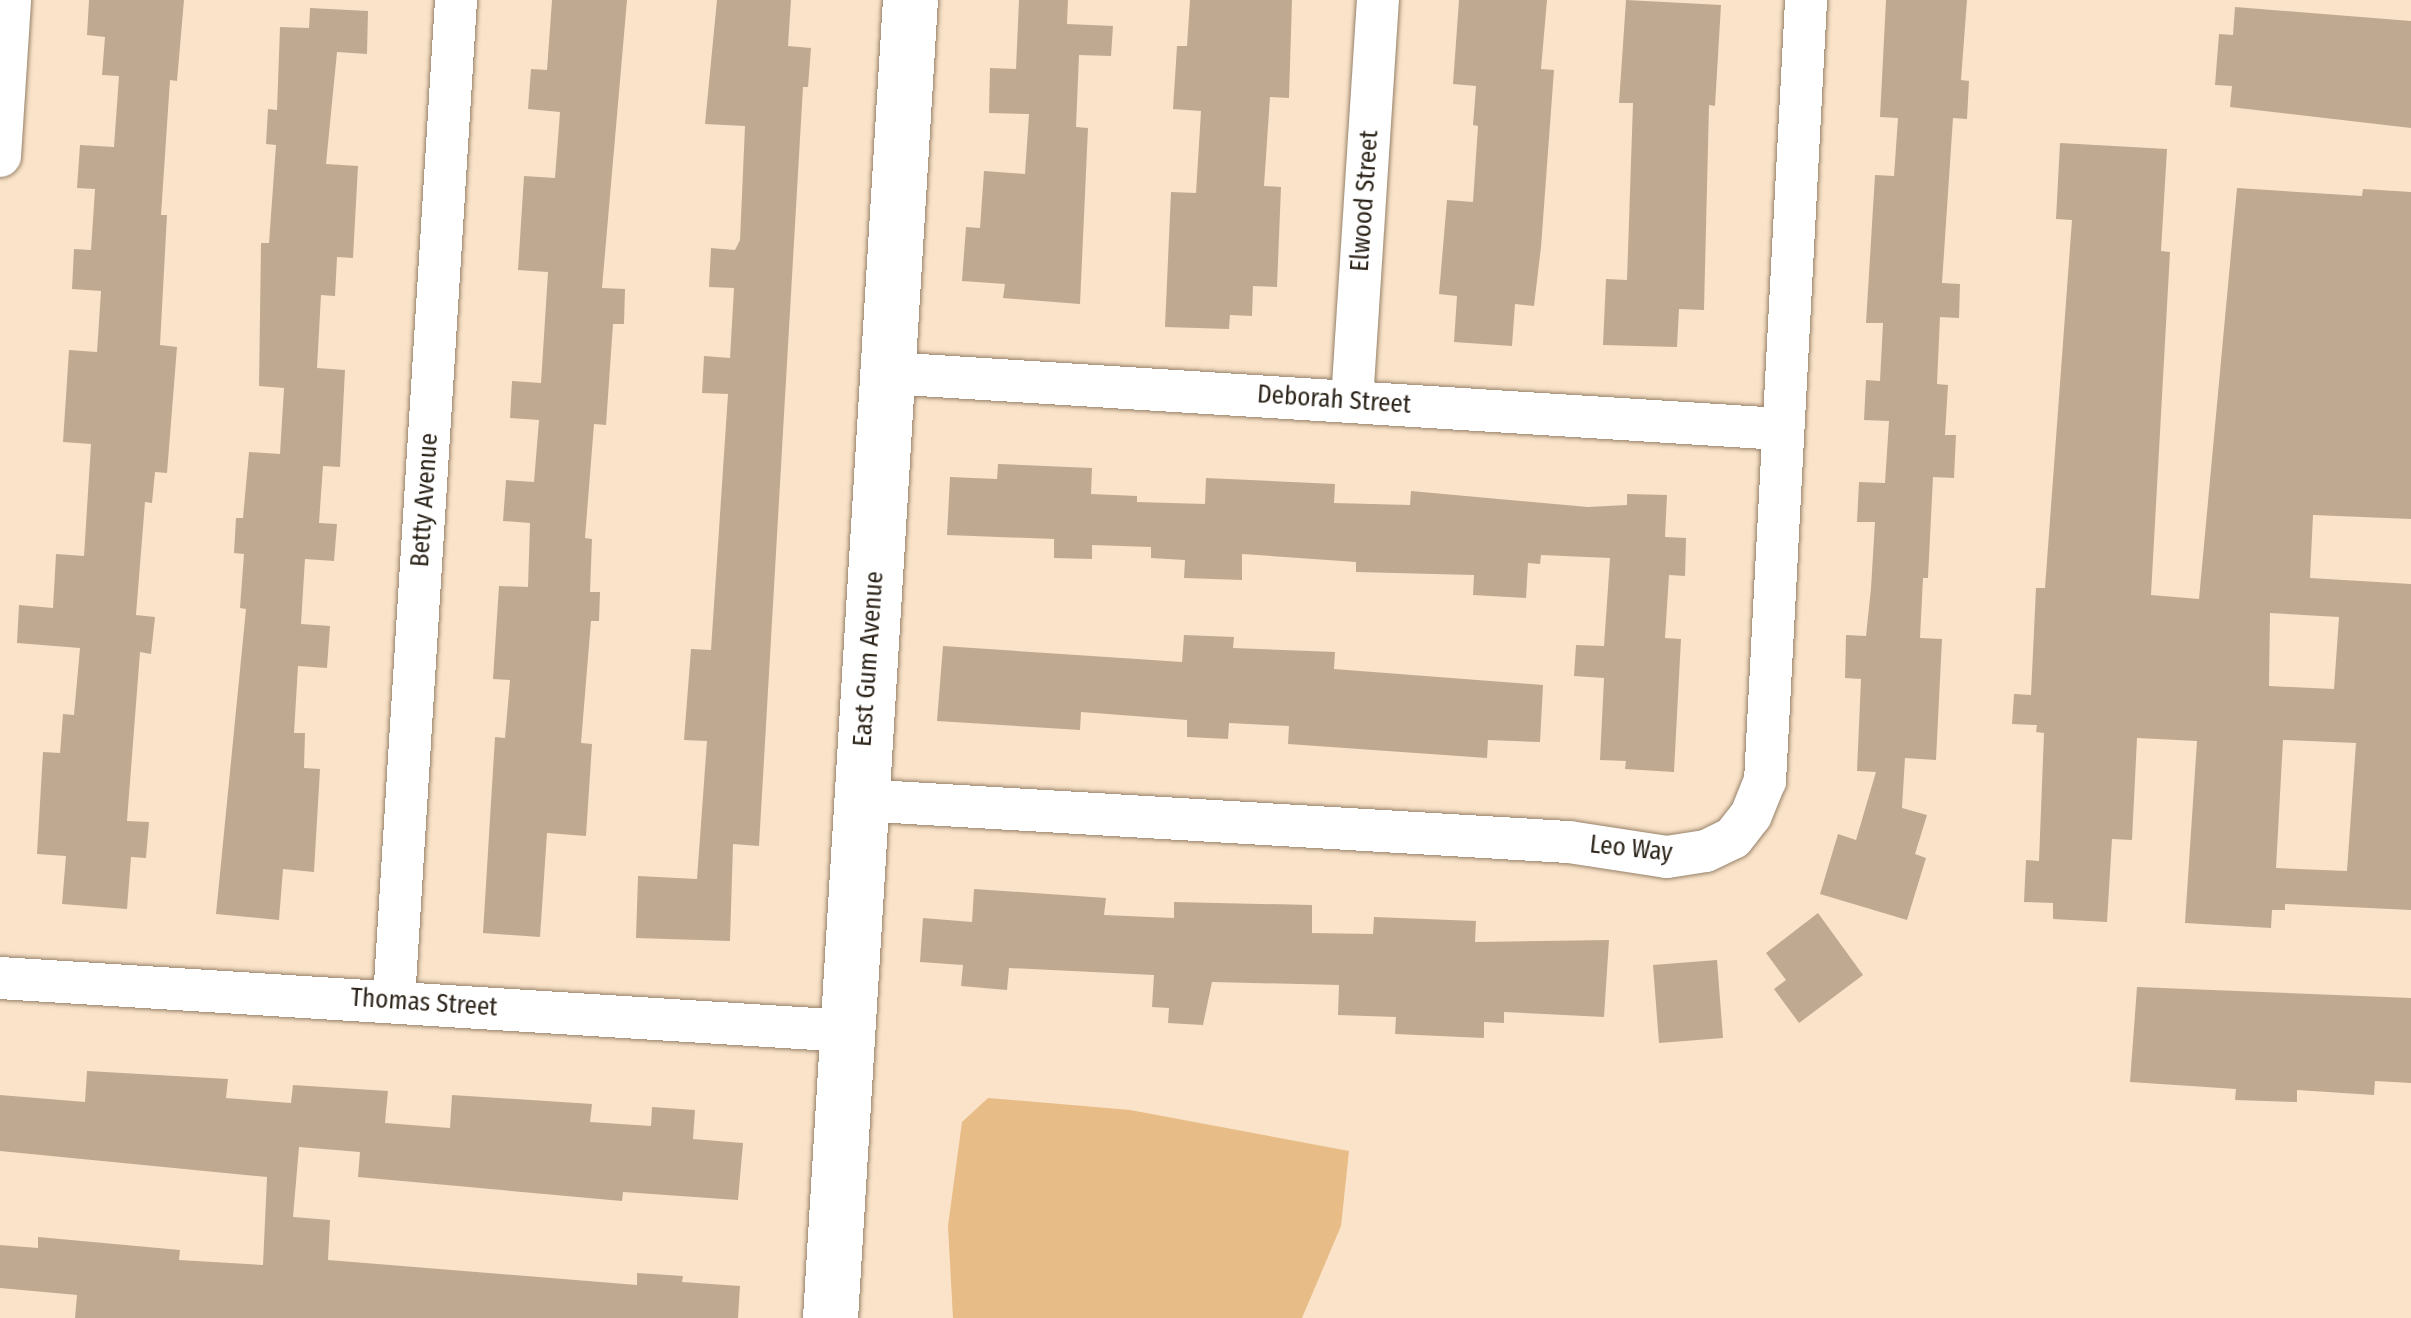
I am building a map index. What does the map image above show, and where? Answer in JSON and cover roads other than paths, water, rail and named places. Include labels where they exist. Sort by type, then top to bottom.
[{"type":"street","points":[[0,156],[10,0]]},
{"type":"street","name":"Betty Avenue","points":[[394,1000],[456,0]]},
{"type":"street","name":"East Gum Avenue","points":[[830,1318],[910,0]]},
{"type":"street","name":"Elwood Street","points":[[1352,401],[1378,0]]},
{"type":"street","name":"Leo Way","points":[[859,800],[1569,842],[1667,856],[1706,851],[1733,838],[1752,815],[1765,781],[1806,0]]},
{"type":"street","name":"Deborah Street","points":[[888,373],[1781,429]]},
{"type":"street","name":"Thomas Street","points":[[0,978],[848,1030]]}]
